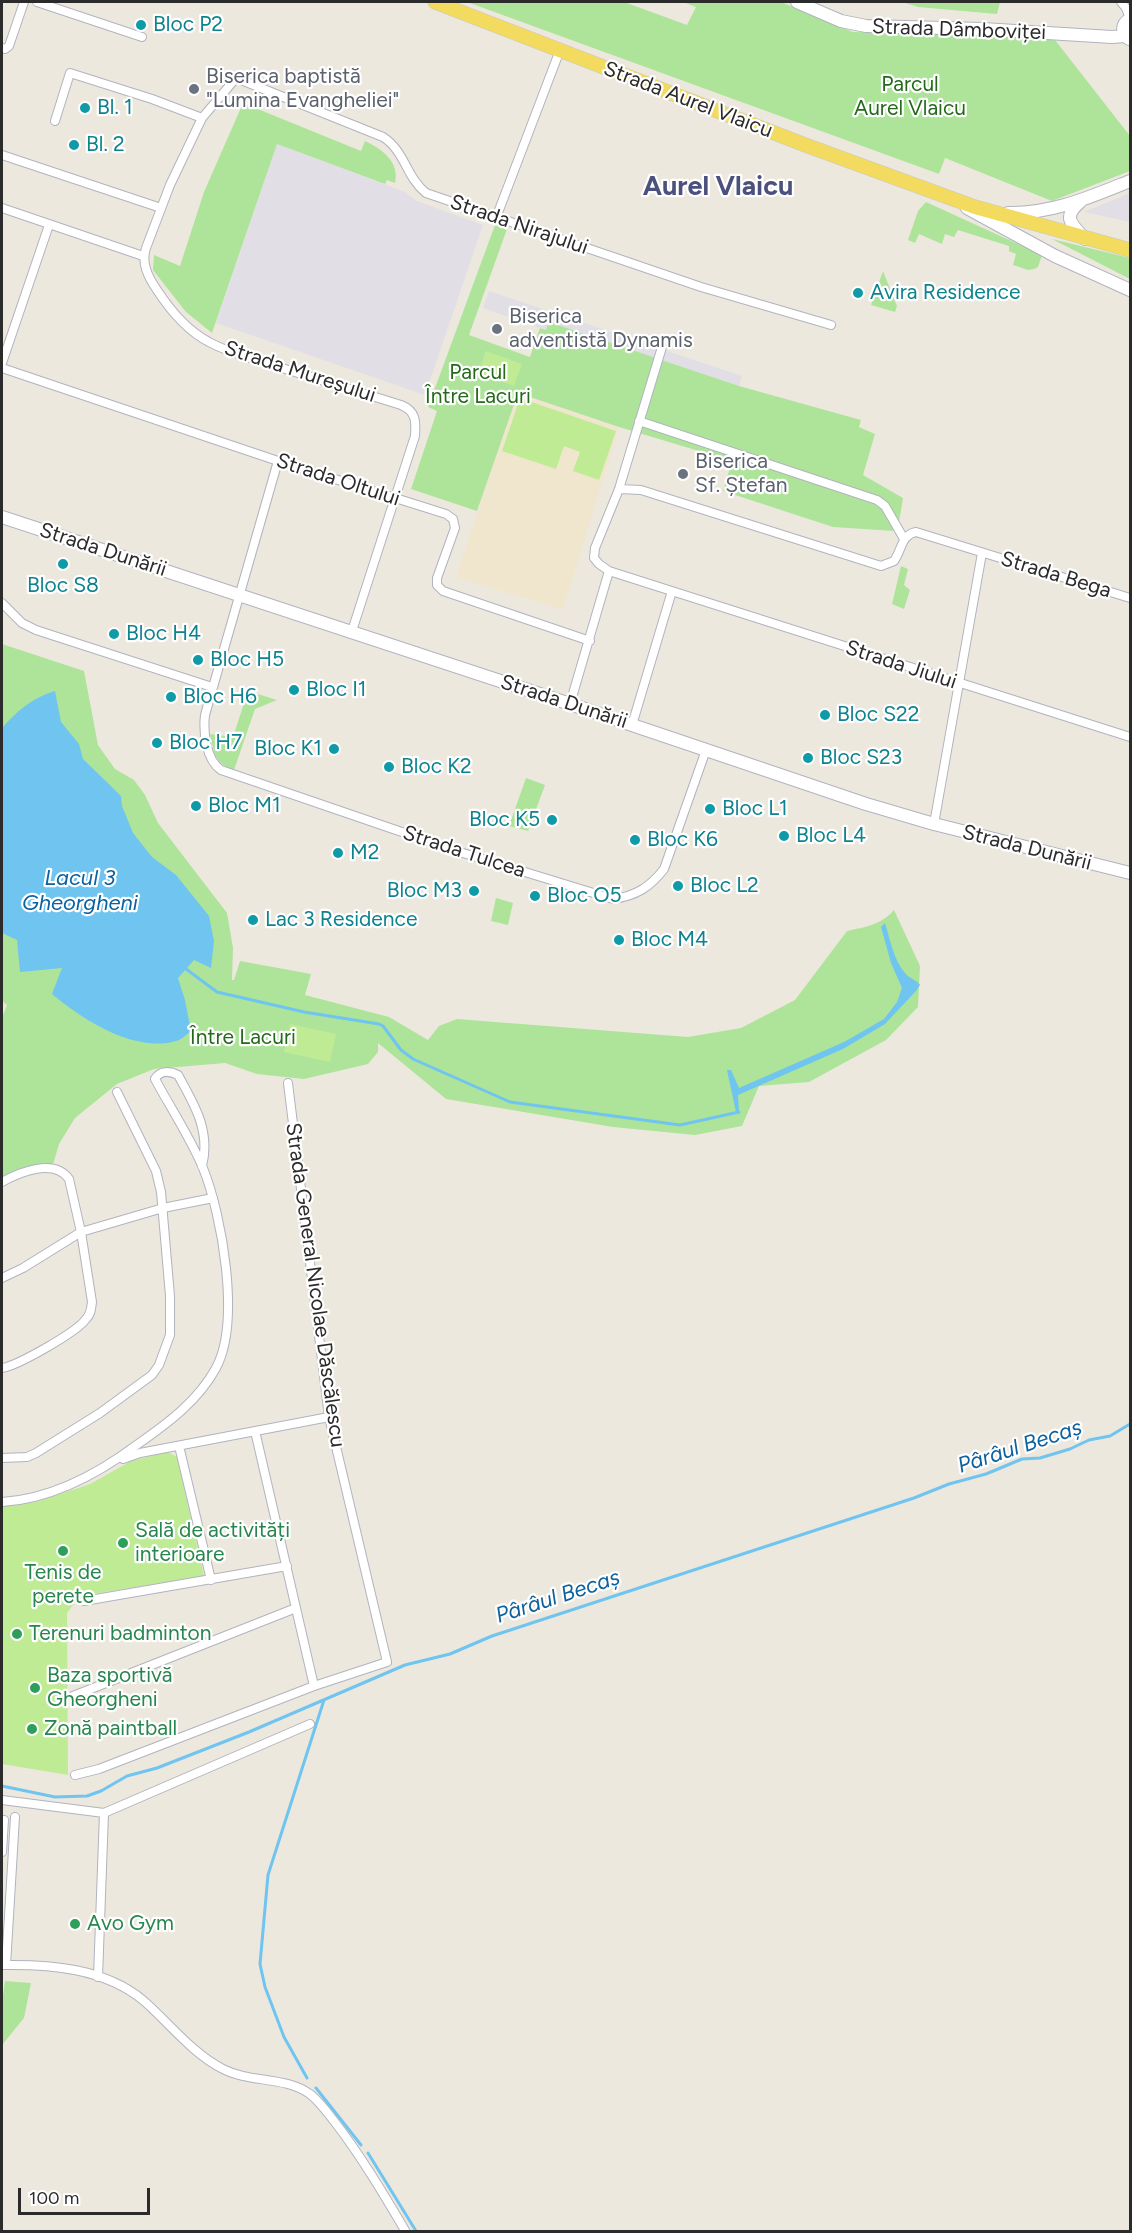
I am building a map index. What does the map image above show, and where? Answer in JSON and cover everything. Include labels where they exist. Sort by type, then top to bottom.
[{"type":"main road","name":"Strada Aurel Vlaicu","points":[[435,2],[808,146],[943,195],[1084,239],[1131,250]]},
{"type":"street","points":[[2,48],[9,46],[24,2]]},
{"type":"street","points":[[37,2],[142,37]]},
{"type":"street","name":"Strada Dâmboviței","points":[[797,2],[841,21],[866,26],[983,29],[1112,38],[1128,37]]},
{"type":"street","points":[[1121,2],[1130,19],[1123,26],[1128,37]]},
{"type":"street","points":[[496,218],[560,50]]},
{"type":"street","points":[[2,208],[143,256],[161,208],[202,118],[152,99],[70,73],[55,121]]},
{"type":"street","name":"Strada Nirajului","points":[[202,118],[236,78],[383,137],[397,149],[412,179],[426,193],[701,287],[831,325]]},
{"type":"street","points":[[2,155],[161,208]]},
{"type":"street","points":[[995,212],[1042,212],[1083,200],[1131,181]]},
{"type":"street","name":"Strada Aurel Vlaicu","points":[[943,195],[1055,256],[1131,290]]},
{"type":"street","points":[[1083,200],[1073,207],[1069,216],[1072,225],[1084,239]]},
{"type":"street","points":[[2,366],[49,225]]},
{"type":"street","name":"Strada Mureșului","points":[[143,256],[148,274],[160,294],[189,328],[208,342],[229,351],[406,407],[415,416],[416,428],[394,499]]},
{"type":"street","points":[[570,704],[609,571],[596,561],[594,553],[619,489],[662,346]]},
{"type":"street","name":"Strada Oltului","points":[[2,366],[279,461],[446,514],[453,519],[455,528],[437,578],[437,585],[443,591],[590,641]]},
{"type":"street","points":[[619,489],[641,490],[881,566],[894,561],[904,539],[885,506],[878,500],[639,421]]},
{"type":"street","name":"Strada Tulcea","points":[[279,461],[205,715],[205,727],[215,766],[463,853],[614,899],[643,890],[651,885],[664,869],[706,750]]},
{"type":"street","points":[[351,633],[394,499]]},
{"type":"street","name":"Strada Dunării","points":[[2,517],[240,594],[866,804],[934,824],[1131,873]]},
{"type":"street","name":"Strada Bega","points":[[904,539],[916,532],[1131,598]]},
{"type":"street","points":[[934,824],[982,553]]},
{"type":"street","name":"Strada Jiului","points":[[609,571],[1131,737]]},
{"type":"street","points":[[632,725],[672,591]]},
{"type":"street","points":[[2,603],[15,618],[36,630],[212,687]]},
{"type":"street","points":[[2,1503],[36,1498],[115,1461],[155,1432],[197,1396],[216,1367],[226,1342],[224,1254],[213,1198],[202,1166],[155,1079],[162,1073],[178,1075],[199,1112],[206,1153],[202,1166]]},
{"type":"street","name":"Strada General Nicolae Dăscălescu","points":[[288,1083],[329,1418],[387,1662],[314,1686]]},
{"type":"street","points":[[2,1458],[27,1457],[36,1453],[100,1413],[152,1375],[159,1365],[170,1335],[171,1318],[163,1208],[156,1171],[117,1092]]},
{"type":"street","points":[[2,1182],[27,1170],[52,1168],[65,1174],[69,1179],[90,1284],[91,1312],[77,1328],[24,1360],[2,1368]]},
{"type":"street","points":[[2,1278],[23,1268],[81,1232],[163,1208],[213,1198]]},
{"type":"street","points":[[115,1461],[140,1453],[329,1418]]},
{"type":"street","points":[[75,1775],[99,1769],[314,1686],[255,1431]]},
{"type":"street","points":[[179,1446],[212,1580]]},
{"type":"street","points":[[84,1601],[287,1566]]},
{"type":"street","points":[[73,1696],[296,1608]]},
{"type":"street","points":[[2,1800],[104,1813],[310,1724]]},
{"type":"street","points":[[98,1977],[104,1813]]},
{"type":"street","points":[[15,1816],[4,1965],[50,1965],[98,1977],[120,1986],[142,2000],[202,2055],[224,2070],[246,2077],[291,2084],[310,2094],[355,2148],[406,2232]]},
{"type":"street","points":[[2,1852],[4,1820]]},
{"type":"shaded area","points":[[277,144],[405,192],[417,201],[483,225],[425,395],[216,323]]},
{"type":"shaded area","points":[[1130,193],[1130,222],[1084,212]]},
{"type":"shaded area","points":[[489,291],[742,376],[739,386],[549,322],[546,330],[483,308]]},
{"type":"shaded area","points":[[517,393],[619,427],[563,610],[456,577]]},
{"type":"green space","name":"Parcul Aurel Vlaicu","points":[[467,2],[624,2],[687,25],[696,7],[683,2],[781,2],[853,32],[984,35],[1055,40],[1130,136],[1130,171],[1052,201],[945,158],[939,174]]},
{"type":"green space","points":[[902,2],[1000,2],[997,14],[918,7]]},
{"type":"green space","points":[[243,103],[361,151],[365,141],[371,144],[383,152],[392,163],[396,175],[395,183],[387,180],[385,184],[277,144],[212,333],[186,312],[153,270],[154,255],[180,266],[204,192]]},
{"type":"green space","points":[[926,202],[1042,255],[1038,267],[1028,270],[1013,265],[1016,254],[1009,251],[1009,246],[958,230],[954,237],[945,234],[942,244],[919,234],[915,243],[908,240],[918,211]]},
{"type":"green space","name":"Parcul Între Lacuri","points":[[495,225],[507,229],[469,335],[530,357],[540,328],[546,330],[549,322],[739,386],[861,420],[859,427],[875,434],[863,475],[903,498],[899,522],[894,531],[833,527],[723,491],[732,461],[619,427],[518,393],[477,511],[411,489],[437,411],[428,407]]},
{"type":"green space","points":[[1052,239],[1130,258],[1130,279]]},
{"type":"green space","points":[[883,271],[897,306],[895,312],[871,305]]},
{"type":"green space","points":[[486,351],[522,364],[514,386],[478,373]]},
{"type":"green space","points":[[520,398],[616,431],[599,480],[573,471],[580,452],[564,446],[556,469],[502,451]]},
{"type":"green space","points":[[901,566],[908,569],[904,585],[910,590],[904,609],[892,604]]},
{"type":"green space","name":"Între Lacuri","points":[[2,644],[84,671],[98,745],[115,769],[134,780],[145,795],[158,823],[227,913],[233,948],[232,980],[234,980],[240,961],[311,974],[305,995],[389,1017],[428,1040],[439,1026],[457,1019],[688,1037],[741,1028],[795,1000],[847,931],[878,922],[894,910],[920,966],[918,1007],[886,1040],[809,1082],[759,1086],[742,1126],[695,1135],[613,1127],[446,1099],[378,1043],[378,1052],[368,1064],[304,1079],[257,1074],[225,1063],[154,1069],[117,1084],[75,1118],[59,1144],[52,1168],[2,1183],[2,1018],[7,1005],[2,1001]]},
{"type":"green space","points":[[248,691],[277,700],[255,709],[234,770],[218,760],[210,734],[233,737]]},
{"type":"green space","points":[[526,778],[545,785],[528,831],[509,826]]},
{"type":"green space","points":[[496,898],[513,903],[508,925],[491,921]]},
{"type":"green space","points":[[290,1024],[336,1034],[330,1062],[284,1052]]},
{"type":"green space","name":"Baza sportivă Gheorgheni","points":[[168,1452],[177,1457],[204,1576],[80,1596],[67,1613],[68,1775],[2,1764],[2,1506],[36,1502],[90,1484],[131,1461]]},
{"type":"green space","points":[[5,1981],[31,1983],[24,2018],[2,2045],[2,2003]]},
{"type":"water","name":"Lacul 3 Gheorgheni","points":[[55,691],[61,722],[79,744],[83,759],[121,796],[122,806],[133,833],[152,857],[176,875],[209,916],[214,941],[211,968],[194,960],[178,978],[191,1031],[178,1040],[160,1043],[126,1038],[110,1032],[79,1014],[52,994],[62,968],[20,972],[17,940],[2,933],[2,728],[26,705]]},
{"type":"water","points":[[885,923],[901,968],[920,985],[916,991],[885,1024],[843,1049],[738,1095],[739,1112],[736,1112],[727,1070],[731,1070],[739,1088],[844,1042],[884,1019],[897,1002],[902,988],[891,963],[881,927]]},
{"type":"waterway","points":[[186,969],[217,992],[304,1012],[379,1024],[401,1050],[413,1059],[510,1102],[680,1125],[739,1112]]},
{"type":"waterway","name":"Pârâul Becaș","points":[[2,1786],[55,1797],[87,1796],[127,1776],[157,1768],[249,1732],[405,1665],[450,1654],[492,1636],[914,1498],[949,1484],[986,1474],[1022,1459],[1040,1458],[1070,1449],[1089,1440],[1110,1436],[1130,1424]]},
{"type":"waterway","points":[[307,2078],[284,2037],[265,1987],[260,1964],[268,1875],[324,1700]]},
{"type":"waterway","points":[[316,2088],[361,2145]]},
{"type":"waterway","points":[[368,2153],[416,2231]]},
{"type":"place","name":"Bloc P2","points":[[141,25]]},
{"type":"place","name":"Biserica baptistă \"Lumina Evangheliei\"","points":[[194,89]]},
{"type":"place","name":"Bl. 1","points":[[85,108]]},
{"type":"place","name":"Bl. 2","points":[[74,145]]},
{"type":"place","name":"Avira Residence","points":[[858,293]]},
{"type":"place","name":"Biserica adventistă Dynamis","points":[[497,329]]},
{"type":"place","name":"Biserica Sf. Ștefan","points":[[683,474]]},
{"type":"place","name":"Bloc S8","points":[[63,564]]},
{"type":"place","name":"Bloc H4","points":[[114,634]]},
{"type":"place","name":"Bloc H5","points":[[198,660]]},
{"type":"place","name":"Bloc I1","points":[[294,690]]},
{"type":"place","name":"Bloc H6","points":[[171,697]]},
{"type":"place","name":"Bloc S22","points":[[825,715]]},
{"type":"place","name":"Bloc H7","points":[[157,743]]},
{"type":"place","name":"Bloc K1","points":[[334,749]]},
{"type":"place","name":"Bloc S23","points":[[808,758]]},
{"type":"place","name":"Bloc K2","points":[[389,767]]},
{"type":"place","name":"Bloc M1","points":[[196,806]]},
{"type":"place","name":"Bloc L1","points":[[710,809]]},
{"type":"place","name":"Bloc K5","points":[[552,820]]},
{"type":"place","name":"Bloc L4","points":[[784,836]]},
{"type":"place","name":"Bloc K6","points":[[635,840]]},
{"type":"place","name":"M2","points":[[338,853]]},
{"type":"place","name":"Bloc L2","points":[[678,886]]},
{"type":"place","name":"Bloc M3","points":[[474,891]]},
{"type":"place","name":"Bloc O5","points":[[535,896]]},
{"type":"place","name":"Lac 3 Residence","points":[[253,920]]},
{"type":"place","name":"Bloc M4","points":[[619,940]]},
{"type":"place","name":"Sală de activități interioare","points":[[123,1543]]},
{"type":"place","name":"Tenis de perete","points":[[63,1551]]},
{"type":"place","name":"Terenuri badminton","points":[[17,1634]]},
{"type":"place","name":"Baza sportivă Gheorgheni","points":[[35,1688]]},
{"type":"place","name":"Zonă paintball","points":[[32,1729]]},
{"type":"place","name":"Avo Gym","points":[[75,1924]]},
{"type":"district","name":"Aurel Vlaicu","points":[[718,187]]}]
